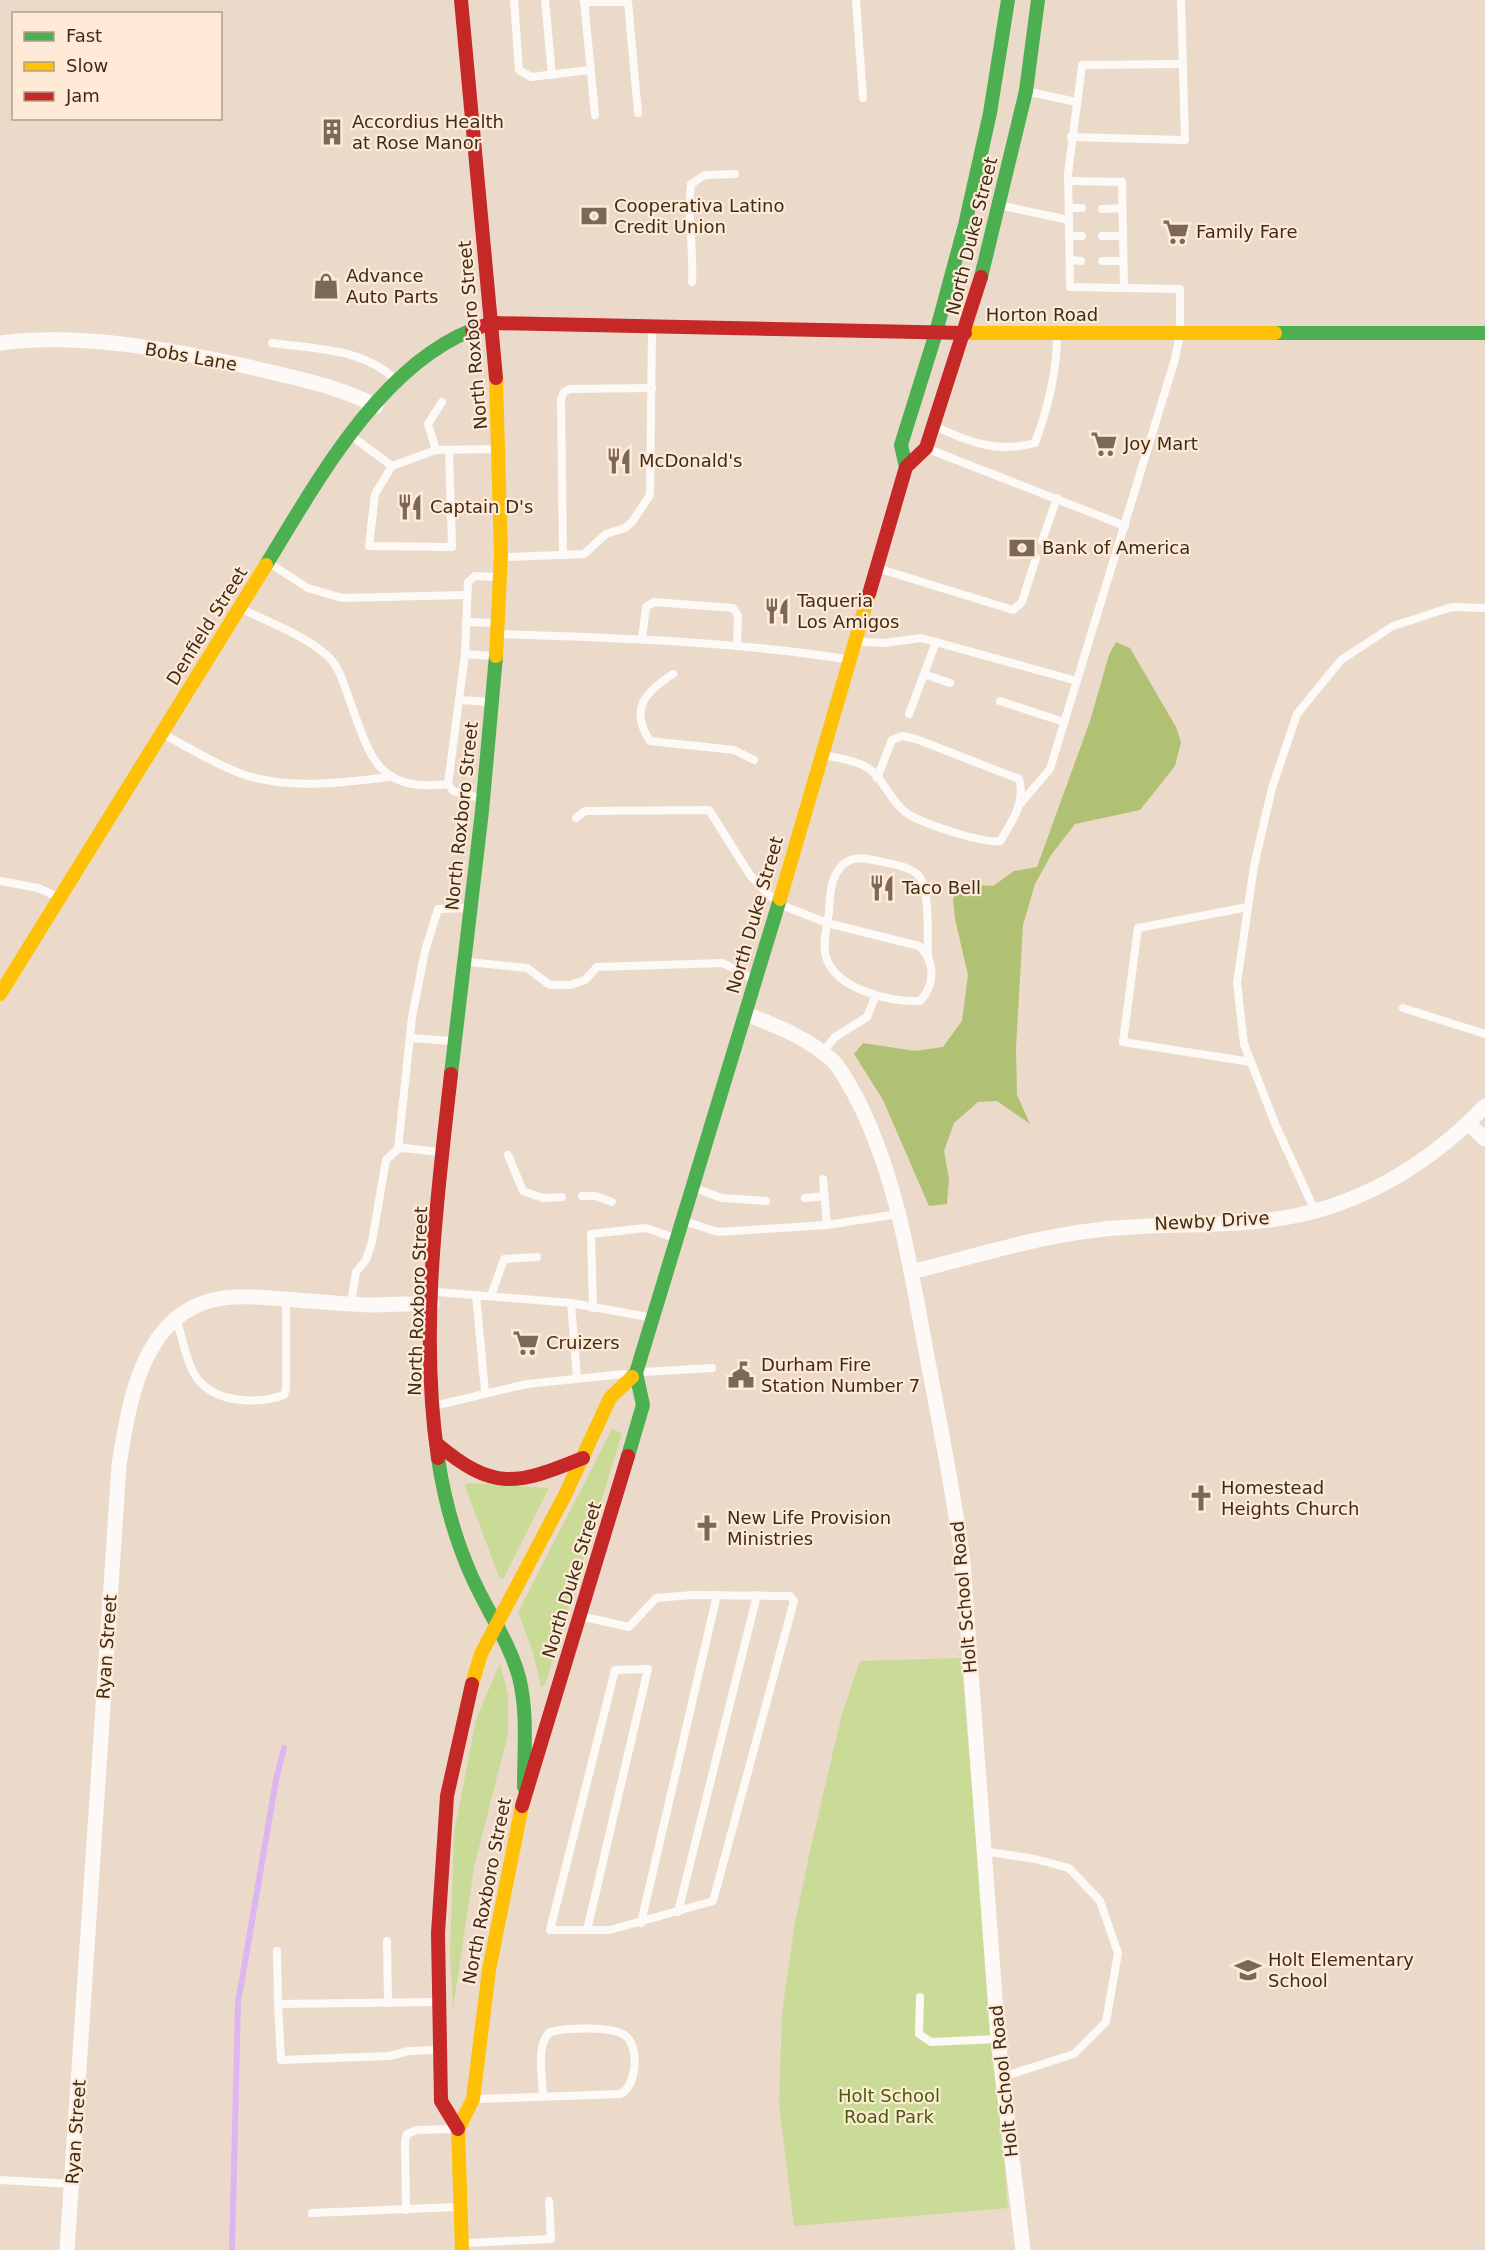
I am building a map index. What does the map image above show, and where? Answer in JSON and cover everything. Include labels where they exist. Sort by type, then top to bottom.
[{"type":"main road","name":"North Roxboro Street","points":[[461,0],[491,323],[500,449],[501,557],[492,702],[443,1153],[432,1298],[433,1406],[443,1485],[457,1538],[465,1562],[509,1649],[520,1683],[524,1796],[489,1970],[473,2099],[458,2129],[462,2247]]},
{"type":"main road","name":"North Duke Street","points":[[496,1625],[583,1458],[610,1398],[636,1373],[655,1318],[906,467],[901,445],[937,332],[970,205],[1003,40],[1008,0]]},
{"type":"main road","name":"North Duke Street","points":[[906,467],[926,448],[966,333],[983,275],[1026,91],[1038,0]]},
{"type":"main road","name":"Horton Road","points":[[491,323],[1057,334],[1485,333]]},
{"type":"main road","name":"Denfield Street","points":[[0,994],[267,562],[352,437],[413,364],[442,343],[491,323]]},
{"type":"main road","name":"North Duke Street","points":[[524,1796],[643,1405],[636,1373]]},
{"type":"main road","points":[[436,1443],[471,1472],[503,1481],[538,1477],[583,1458]]},
{"type":"main road","name":"North Roxboro Street","points":[[458,2129],[441,2101],[438,2002],[442,1839],[447,1796],[470,1689],[481,1654],[496,1625]]},
{"type":"street","name":"Bobs Lane","points":[[0,343],[93,342],[159,350],[314,382],[358,397],[376,406]]},
{"type":"street","name":"Holt School Road","points":[[746,1014],[786,1030],[822,1053],[843,1074],[866,1117],[898,1214],[911,1272],[956,1506],[963,1563],[998,2040],[1023,2250]]},
{"type":"street","name":"Newby Drive","points":[[911,1272],[1094,1230],[1145,1224],[1261,1221],[1315,1211],[1373,1190],[1419,1165],[1485,1106]]},
{"type":"street","points":[[1468,1123],[1485,1139]]},
{"type":"street","name":"Ryan Street","points":[[67,2250],[119,1465],[128,1410],[143,1363],[149,1351],[176,1319],[202,1303],[217,1299],[248,1297],[351,1304],[432,1298]]},
{"type":"lane","points":[[514,0],[519,70],[531,77],[590,70]]},
{"type":"lane","points":[[545,0],[552,75]]},
{"type":"lane","points":[[856,0],[863,98]]},
{"type":"lane","points":[[1071,137],[1185,140],[1181,0]]},
{"type":"lane","points":[[595,115],[584,1],[628,2],[638,113]]},
{"type":"lane","points":[[821,755],[849,760],[872,771],[905,813],[955,833],[993,842],[1000,841],[1020,804],[1050,769],[1125,526],[1180,333],[1180,289],[1070,287],[1071,137],[1082,65],[1183,64]]},
{"type":"lane","points":[[1026,91],[1076,102]]},
{"type":"lane","points":[[692,282],[694,249],[689,204],[691,184],[705,175],[735,174]]},
{"type":"lane","points":[[1069,181],[1122,182],[1124,287]]},
{"type":"lane","points":[[999,205],[1069,220]]},
{"type":"lane","points":[[1069,208],[1082,208]]},
{"type":"lane","points":[[1102,208],[1122,208]]},
{"type":"lane","points":[[1070,236],[1082,236]]},
{"type":"lane","points":[[1102,236],[1123,236]]},
{"type":"lane","points":[[1070,260],[1081,261]]},
{"type":"lane","points":[[1102,261],[1123,261]]},
{"type":"lane","points":[[501,557],[584,554],[606,534],[625,528],[650,495],[652,325]]},
{"type":"lane","points":[[934,426],[985,447],[1016,448],[1035,443],[1046,414],[1053,380],[1057,358],[1057,334]]},
{"type":"lane","points":[[272,344],[353,354],[382,366],[398,382]]},
{"type":"lane","points":[[563,555],[561,399],[564,392],[570,389],[652,388]]},
{"type":"lane","points":[[436,450],[428,424],[442,402]]},
{"type":"lane","points":[[352,437],[392,466]]},
{"type":"lane","points":[[926,448],[1125,526]]},
{"type":"lane","points":[[449,450],[452,548],[369,546],[375,494],[392,466],[436,450],[500,449]]},
{"type":"lane","points":[[1042,541],[1057,498]]},
{"type":"lane","points":[[876,568],[1012,610],[1022,602],[1036,558]]},
{"type":"lane","points":[[267,562],[308,588],[342,598],[467,595]]},
{"type":"lane","points":[[482,799],[453,791],[448,784],[465,654],[468,582],[475,576],[500,577]]},
{"type":"lane","points":[[642,639],[646,607],[654,602],[733,608],[738,615],[737,646]]},
{"type":"lane","points":[[1315,1211],[1276,1126],[1244,1044],[1237,983],[1254,866],[1272,788],[1297,714],[1341,660],[1393,626],[1452,607],[1485,608]]},
{"type":"lane","points":[[239,608],[315,647],[333,662],[373,759],[389,777]]},
{"type":"lane","points":[[466,622],[498,629],[777,649],[849,659]]},
{"type":"lane","points":[[854,642],[884,643],[921,638],[1077,681]]},
{"type":"lane","points":[[909,714],[936,642]]},
{"type":"lane","points":[[465,654],[496,657]]},
{"type":"lane","points":[[673,674],[649,689],[641,709],[642,729],[650,741],[734,750],[754,760]]},
{"type":"lane","points":[[924,674],[950,683]]},
{"type":"lane","points":[[460,700],[492,702]]},
{"type":"lane","points":[[1000,701],[1064,722]]},
{"type":"lane","points":[[161,733],[239,773],[264,780],[344,782],[389,777],[426,787],[448,784]]},
{"type":"lane","points":[[876,778],[892,740],[903,736],[1019,779],[1022,789],[1020,804]]},
{"type":"lane","points":[[576,818],[585,811],[709,810],[750,874],[777,903],[827,923],[919,946],[928,955]]},
{"type":"lane","points":[[864,857],[908,869],[918,875],[925,893],[928,955],[932,970],[930,990],[920,1001],[905,1002],[875,997],[832,970],[825,956],[827,923],[832,880],[841,866],[852,859],[864,857]]},
{"type":"lane","points":[[0,881],[38,888],[59,897]]},
{"type":"lane","points":[[1248,906],[1138,928],[1123,1042],[1251,1062]]},
{"type":"lane","points":[[351,1304],[356,1272],[366,1260],[372,1242],[386,1160],[398,1149],[412,1017],[424,951],[435,916],[442,908],[470,908]]},
{"type":"lane","points":[[464,961],[527,968],[550,985],[570,985],[585,980],[597,967],[723,963],[754,981]]},
{"type":"lane","points":[[822,1053],[835,1038],[867,1017],[875,997]]},
{"type":"lane","points":[[1403,1008],[1485,1034]]},
{"type":"lane","points":[[410,1038],[455,1041]]},
{"type":"lane","points":[[398,1149],[443,1153]]},
{"type":"lane","points":[[508,1155],[523,1191],[543,1198],[562,1197]]},
{"type":"lane","points":[[823,1179],[827,1225]]},
{"type":"lane","points":[[693,1188],[722,1198],[766,1200]]},
{"type":"lane","points":[[582,1196],[595,1196],[612,1202]]},
{"type":"lane","points":[[805,1198],[825,1196]]},
{"type":"lane","points":[[683,1221],[718,1232],[827,1225],[898,1214]]},
{"type":"lane","points":[[593,1308],[591,1234],[646,1228],[678,1238]]},
{"type":"lane","points":[[491,1296],[504,1259],[537,1257]]},
{"type":"lane","points":[[476,1295],[485,1392]]},
{"type":"lane","points":[[432,1298],[476,1295],[571,1303],[655,1318]]},
{"type":"lane","points":[[176,1319],[195,1373],[203,1385],[239,1400],[274,1399],[284,1395],[286,1389],[286,1300]]},
{"type":"lane","points":[[571,1303],[577,1378]]},
{"type":"lane","points":[[433,1406],[485,1392],[577,1378],[712,1368]]},
{"type":"lane","points":[[580,1616],[629,1627],[656,1598],[717,1595],[790,1596],[794,1601],[713,1901],[610,1930],[587,1930],[550,1930],[615,1670],[648,1669],[587,1930]]},
{"type":"lane","points":[[641,1923],[717,1595]]},
{"type":"lane","points":[[678,1912],[757,1596]]},
{"type":"lane","points":[[983,1851],[1035,1858],[1069,1868],[1100,1901],[1118,1953],[1106,2022],[1074,2054],[1002,2078]]},
{"type":"lane","points":[[387,1941],[388,2003]]},
{"type":"lane","points":[[277,1951],[281,2060],[388,2056],[409,2051],[439,2050]]},
{"type":"lane","points":[[920,1997],[919,2034],[931,2042],[998,2040]]},
{"type":"lane","points":[[278,2004],[438,2002]]},
{"type":"lane","points":[[473,2099],[543,2097],[625,2092],[634,2077],[632,2044],[627,2036],[608,2029],[550,2032],[544,2037],[542,2046],[543,2097]]},
{"type":"lane","points":[[406,2210],[405,2140],[407,2134],[417,2130],[458,2129]]},
{"type":"lane","points":[[0,2180],[73,2184]]},
{"type":"lane","points":[[462,2247],[551,2240],[549,2201]]},
{"type":"lane","points":[[312,2213],[461,2207]]},
{"type":"green space","points":[[1116,642],[1130,648],[1176,727],[1181,742],[1175,766],[1140,810],[1075,824],[1051,855],[1035,884],[1023,925],[1016,1048],[1017,1095],[1030,1124],[997,1101],[978,1102],[954,1123],[944,1151],[949,1179],[947,1204],[929,1206],[883,1100],[854,1054],[863,1043],[915,1051],[943,1047],[962,1021],[968,975],[955,919],[953,899],[960,884],[993,886],[1014,871],[1037,867],[1090,721],[1109,655]]},
{"type":"green space","points":[[612,1429],[622,1433],[545,1685],[541,1687],[533,1652],[518,1612]]},
{"type":"green space","points":[[467,1483],[549,1488],[503,1579],[499,1577],[465,1486]]},
{"type":"green space","name":"Holt School Road Park","points":[[961,1658],[1008,2208],[794,2226],[779,2105],[782,2013],[794,1928],[842,1714],[860,1661]]},
{"type":"green space","points":[[500,1663],[508,1695],[508,1734],[474,1867],[453,2009],[450,1952],[454,1833],[476,1720]]},
{"type":"waterway","points":[[232,2250],[238,2003],[276,1780],[284,1748]]},
{"type":"traffic: fast","points":[[906,467],[901,445],[935,336],[965,225],[990,113],[1008,0]]},
{"type":"traffic: fast","points":[[981,277],[1026,91],[1038,0]]},
{"type":"traffic: fast","points":[[266,565],[329,464],[379,399],[408,371],[438,347],[472,330]]},
{"type":"traffic: fast","points":[[1275,333],[1485,333]]},
{"type":"traffic: fast","points":[[451,1074],[482,811],[496,656]]},
{"type":"traffic: fast","points":[[632,1377],[636,1373],[780,899]]},
{"type":"traffic: fast","points":[[628,1456],[643,1405],[636,1373]]},
{"type":"traffic: fast","points":[[438,1458],[443,1489],[460,1548],[478,1590],[510,1651],[519,1677],[525,1718],[524,1787]]},
{"type":"traffic: slow","points":[[965,333],[1275,333]]},
{"type":"traffic: slow","points":[[496,378],[501,555],[496,656]]},
{"type":"traffic: slow","points":[[0,994],[266,565]]},
{"type":"traffic: slow","points":[[780,899],[869,594]]},
{"type":"traffic: slow","points":[[472,1684],[481,1654],[565,1495],[610,1398],[632,1377]]},
{"type":"traffic: slow","points":[[462,2250],[458,2129],[473,2099],[489,1970],[522,1806]]},
{"type":"traffic: jam","points":[[461,0],[496,378]]},
{"type":"traffic: jam","points":[[869,594],[906,467],[926,448],[981,277]]},
{"type":"traffic: jam","points":[[472,330],[491,323],[965,333]]},
{"type":"traffic: jam","points":[[438,1458],[430,1363],[430,1314],[440,1169],[451,1074]]},
{"type":"traffic: jam","points":[[436,1443],[474,1470],[506,1479],[540,1474],[583,1458]]},
{"type":"traffic: jam","points":[[522,1806],[628,1456]]},
{"type":"traffic: jam","points":[[458,2129],[441,2101],[438,1933],[447,1796],[472,1684]]},
{"type":"place","name":"Accordius Health at Rose Manor","points":[[332,132]]},
{"type":"place","name":"Cooperativa Latino Credit Union","points":[[594,216]]},
{"type":"place","name":"Family Fare","points":[[1176,232]]},
{"type":"place","name":"Advance Auto Parts","points":[[326,286]]},
{"type":"place","name":"Joy Mart","points":[[1104,444]]},
{"type":"place","name":"McDonald's","points":[[619,461]]},
{"type":"place","name":"Captain D's","points":[[410,507]]},
{"type":"place","name":"Bank of America","points":[[1022,548]]},
{"type":"place","name":"Taqueria Los Amigos","points":[[777,611]]},
{"type":"place","name":"Taco Bell","points":[[882,888]]},
{"type":"place","name":"Cruizers","points":[[526,1343]]},
{"type":"place","name":"Durham Fire Station Number 7","points":[[741,1375]]},
{"type":"place","name":"Homestead Heights Church","points":[[1201,1498]]},
{"type":"place","name":"New Life Provision Ministries","points":[[707,1528]]},
{"type":"place","name":"Holt Elementary School","points":[[1248,1970]]}]
